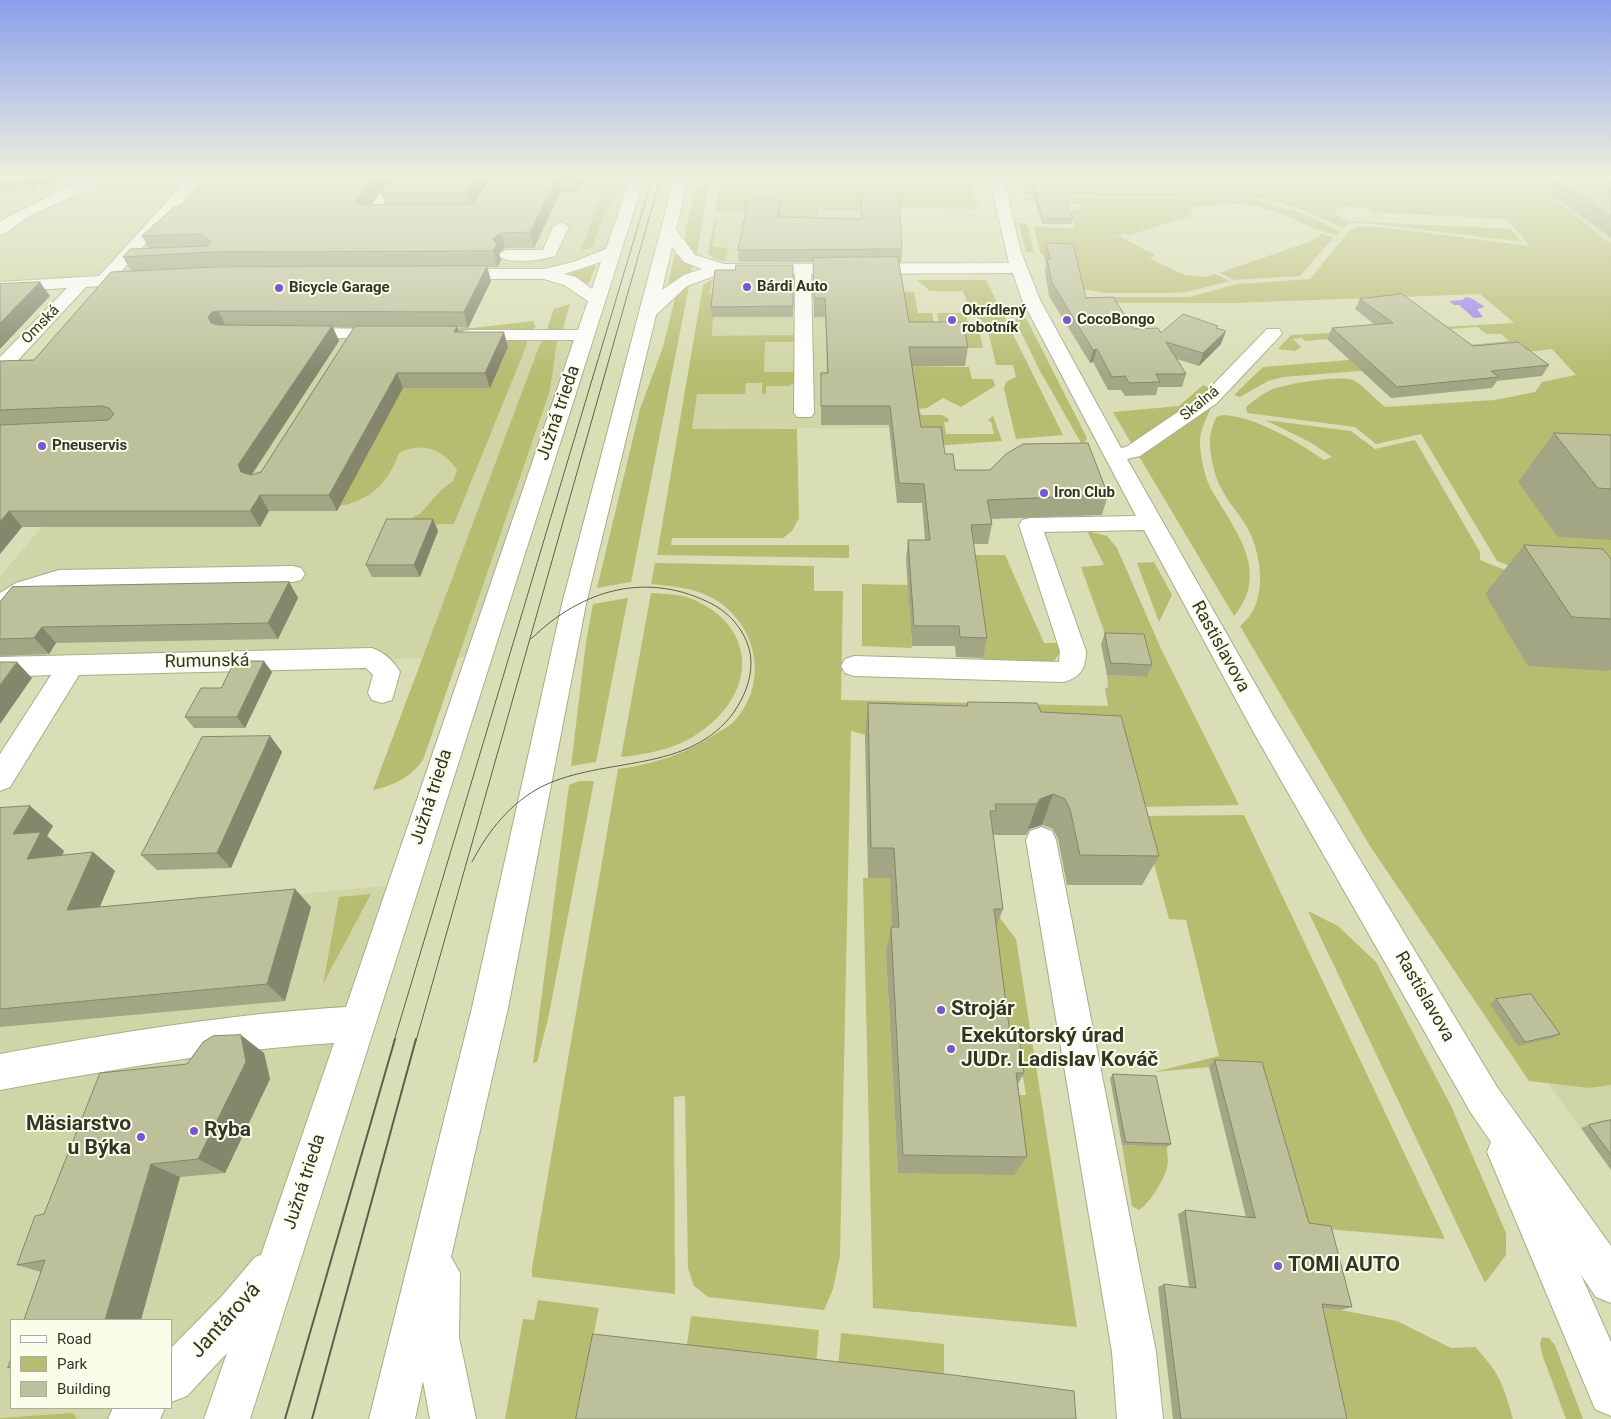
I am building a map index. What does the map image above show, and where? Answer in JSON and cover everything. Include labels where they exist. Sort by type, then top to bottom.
[{"type":"street","points":[[104,281],[138,242]]},
{"type":"street","points":[[493,255],[542,255],[549,252],[554,242]]},
{"type":"street","name":"Južná trieda","points":[[227,1419],[615,242]]},
{"type":"street","points":[[392,1419],[490,1008],[574,604],[666,242]]},
{"type":"street","points":[[676,242],[681,252],[689,259],[724,269]]},
{"type":"street","name":"Rastislavova","points":[[1012,242],[1018,268],[1031,300],[1151,524],[1264,725],[1484,1100],[1611,1282]]},
{"type":"street","points":[[432,274],[544,274],[578,266],[612,252]]},
{"type":"street","points":[[123,259],[142,259]]},
{"type":"street","points":[[803,268],[804,413]]},
{"type":"street","points":[[648,313],[670,289],[681,282],[724,269],[1018,268]]},
{"type":"street","points":[[544,274],[570,281],[596,299]]},
{"type":"street","points":[[0,287],[152,278]]},
{"type":"street","name":"Omská","points":[[0,368],[82,282]]},
{"type":"street","points":[[285,333],[349,342],[402,334]]},
{"type":"street","points":[[451,334],[585,335]]},
{"type":"street","name":"Skalná","points":[[1114,456],[1133,452],[1210,399],[1273,334]]},
{"type":"street","points":[[854,666],[1064,672],[1073,665],[1073,651],[1030,525],[1151,524]]},
{"type":"street","points":[[0,604],[24,589],[59,578],[293,574]]},
{"type":"street","name":"Rumunská","points":[[0,667],[372,658],[387,672],[382,693]]},
{"type":"street","points":[[0,779],[72,665]]},
{"type":"street","points":[[1041,840],[1134,1352],[1140,1419]]},
{"type":"street","points":[[0,1072],[147,1045],[294,1027],[358,1024]]},
{"type":"street","name":"Rastislavova","points":[[1484,1100],[1609,1391]]},
{"type":"street","points":[[442,1214],[437,1337],[452,1419]]},
{"type":"street","name":"Jantárová","points":[[172,1379],[237,1311],[279,1261]]},
{"type":"street","points":[[131,1419],[141,1409]]},
{"type":"shaded area","points":[[0,242],[615,242],[612,252],[565,270],[0,286]]},
{"type":"shaded area","points":[[710,242],[799,242],[739,262],[714,259],[708,253]]},
{"type":"shaded area","points":[[897,280],[905,428],[692,429],[712,281]]},
{"type":"shaded area","points":[[1466,297],[1485,307],[1477,309],[1483,317],[1474,318],[1459,305],[1454,305],[1449,301],[1462,300]]},
{"type":"shaded area","points":[[210,333],[585,335],[477,657],[0,667],[0,576]]},
{"type":"shaded area","points":[[405,884],[279,1261],[172,1379],[172,1319],[10,1319],[10,1409],[141,1409],[131,1419],[0,1419],[0,923]]},
{"type":"shaded area","points":[[1548,1083],[1589,1088],[1611,1085],[1611,1170]]},
{"type":"green space","points":[[584,242],[594,242],[592,248],[581,250]]},
{"type":"green space","points":[[685,242],[699,242],[696,258],[685,246]]},
{"type":"green space","points":[[710,242],[713,242],[712,247],[728,248],[725,261],[714,259],[708,253]]},
{"type":"green space","points":[[1024,242],[1031,242],[1034,253],[1026,252]]},
{"type":"green space","points":[[1038,242],[1131,242],[1155,255],[1150,259],[1185,275],[1205,277],[1215,274],[1230,281],[1186,292],[1106,293],[1069,287],[1070,256],[1041,255]]},
{"type":"green space","points":[[1329,242],[1300,276],[1235,280],[1219,273],[1306,243]]},
{"type":"green space","points":[[1340,242],[1500,242],[1530,246],[1527,242],[1609,242],[1611,244],[1611,606],[1497,561],[1421,434],[1376,444],[1355,427],[1247,413],[1246,407],[1258,397],[1271,390],[1327,379],[1349,379],[1355,381],[1385,407],[1495,400],[1535,392],[1542,382],[1576,375],[1552,349],[1384,369],[1283,377],[1268,381],[1240,397],[1234,395],[1263,367],[1433,353],[1429,349],[1509,341],[1501,334],[1486,334],[1477,327],[1305,341],[1302,338],[1293,339],[1301,347],[1295,351],[1278,349],[1291,335],[1514,323],[1480,294],[1232,303],[1089,303],[1057,297],[1189,297],[1237,284],[1310,279]]},
{"type":"green space","points":[[675,254],[693,265],[691,274],[668,284]]},
{"type":"green space","points":[[594,265],[596,267],[588,284],[570,277],[572,273]]},
{"type":"green space","points":[[715,278],[736,281],[712,281],[710,293],[714,294],[712,336],[794,335],[794,342],[765,342],[764,372],[795,372],[795,383],[788,386],[766,386],[766,394],[762,394],[762,383],[746,383],[745,394],[697,394],[692,429],[797,429],[799,518],[792,531],[783,538],[672,538],[671,545],[849,545],[849,558],[657,555],[703,285]]},
{"type":"green space","points":[[917,280],[986,280],[1063,435],[1016,439],[1004,389],[1006,382],[1016,377],[1013,365],[996,365],[987,326],[971,311],[963,291],[930,291]]},
{"type":"green space","points":[[690,281],[631,582],[597,588],[640,409],[663,347],[676,294]]},
{"type":"green space","points":[[899,291],[914,292],[918,313],[932,313],[938,341],[905,341]]},
{"type":"green space","points":[[570,304],[563,329],[546,332],[554,309]]},
{"type":"green space","points":[[353,308],[397,328],[473,328],[533,321],[536,327],[530,332],[524,333],[339,330]]},
{"type":"green space","points":[[937,313],[965,313],[969,325],[978,325],[983,348],[962,348],[943,341]]},
{"type":"green space","points":[[1017,318],[1026,318],[1087,438],[1085,442],[1081,443],[1039,369],[1015,320]]},
{"type":"green space","points":[[510,339],[526,340],[527,344],[454,524],[400,525],[421,513],[441,490],[453,481],[457,470],[446,457],[431,449],[407,449],[399,453],[390,473],[377,489],[360,500],[339,506],[403,388],[369,346]]},
{"type":"green space","points":[[545,339],[557,341],[550,390],[423,760],[401,780],[373,790],[540,344]]},
{"type":"green space","points":[[908,366],[969,367],[972,379],[993,379],[995,386],[961,407],[943,398],[927,408],[919,409],[921,415],[942,415],[949,419],[948,422],[944,422],[946,434],[994,434],[991,422],[988,420],[993,416],[1002,441],[919,447]]},
{"type":"green space","points":[[1203,385],[1216,391],[1145,440],[1131,443],[1113,412],[1179,406]]},
{"type":"green space","points":[[1212,405],[1200,436],[1206,477],[1237,533],[1249,565],[1250,582],[1245,599],[1234,616],[1137,453]]},
{"type":"green space","points":[[1223,415],[1249,420],[1276,431],[1324,460],[1332,457],[1310,442],[1265,420],[1351,431],[1375,449],[1415,440],[1480,552],[1480,560],[1611,612],[1611,1085],[1589,1088],[1529,1081],[1370,846],[1240,626],[1255,607],[1260,583],[1260,570],[1250,533],[1222,491],[1214,468],[1210,450],[1211,433],[1216,417]]},
{"type":"green space","points":[[1087,531],[1107,536],[1117,548],[1162,651],[1239,805],[1139,807],[851,731],[840,1256],[833,1289],[824,1310],[708,1297],[694,1286],[688,1268],[685,1096],[674,1097],[675,1294],[532,1277],[532,1268],[618,769],[656,761],[679,753],[724,729],[738,717],[748,702],[753,685],[755,669],[753,652],[748,637],[739,622],[728,609],[707,595],[684,588],[651,584],[655,563],[814,566],[814,591],[843,591],[841,700],[1108,706],[1105,689],[1108,687],[1107,675],[1146,677],[1109,645],[1081,567],[1104,565]]},
{"type":"green space","points":[[959,555],[1005,555],[1044,643],[1059,643],[1061,650],[1055,660],[1044,663],[983,660],[971,572]]},
{"type":"green space","points":[[1154,562],[1172,595],[1159,622],[1137,563]]},
{"type":"green space","points":[[862,584],[908,585],[912,648],[862,646]]},
{"type":"green space","points":[[651,593],[677,595],[692,599],[713,611],[729,625],[738,642],[742,660],[740,679],[733,697],[721,714],[694,736],[664,749],[621,757]]},
{"type":"green space","points":[[628,598],[596,762],[571,766],[586,642],[593,604]]},
{"type":"green space","points":[[579,781],[594,781],[548,1019],[537,1062],[533,1063],[569,785]]},
{"type":"green space","points":[[1244,815],[1445,1239],[1279,1225],[1255,1068],[1209,1067],[1154,1072],[1219,1056],[1186,920],[1169,919],[1141,816]]},
{"type":"green space","points":[[863,878],[890,878],[894,954],[886,955],[898,1173],[1004,1095],[1026,1095],[1023,1077],[1010,1076],[990,911],[1000,918],[1016,939],[1077,1327],[873,1308]]},
{"type":"green space","points":[[371,894],[323,984],[339,897]]},
{"type":"green space","points":[[1308,911],[1338,926],[1376,962],[1451,1106],[1506,1233],[1506,1255],[1485,1283]]},
{"type":"green space","points":[[1122,1145],[1167,1147],[1168,1165],[1166,1172],[1160,1185],[1139,1210],[1132,1206]]},
{"type":"green space","points":[[538,1300],[599,1308],[576,1419],[505,1419],[523,1319],[534,1320]]},
{"type":"green space","points":[[1313,1307],[1341,1310],[1397,1321],[1451,1348],[1475,1347],[1490,1364],[1500,1380],[1513,1419],[1336,1419]]},
{"type":"green space","points":[[691,1316],[819,1330],[816,1367],[686,1352]]},
{"type":"green space","points":[[841,1333],[944,1344],[944,1381],[838,1369]]},
{"type":"green space","points":[[1542,1337],[1549,1338],[1555,1345],[1583,1419],[1566,1419],[1542,1354],[1540,1343]]},
{"type":"green space","points":[[73,1413],[77,1419],[0,1419],[0,1418]]},
{"type":"building","points":[[211,242],[495,242],[497,244],[493,251],[212,252],[123,257],[130,249],[207,246]]},
{"type":"building","points":[[740,242],[902,242],[902,249],[738,250]]},
{"type":"building","points":[[1046,243],[1073,244],[1086,298],[1113,297],[1134,329],[1158,328],[1161,333],[1183,314],[1218,326],[1216,328],[1226,331],[1203,353],[1166,342],[1186,374],[1156,374],[1160,382],[1129,383],[1125,376],[1112,377],[1097,349],[1093,350],[1052,283],[1047,258],[1050,259]]},
{"type":"building","points":[[898,257],[909,322],[963,322],[968,347],[909,347],[921,427],[941,427],[945,454],[953,454],[955,470],[990,470],[1006,454],[1023,444],[1088,443],[1108,495],[987,500],[992,524],[971,525],[987,638],[960,637],[959,626],[914,626],[908,540],[930,540],[924,484],[899,483],[890,406],[821,406],[821,373],[828,373],[825,298],[814,298],[813,258]]},
{"type":"building","points":[[736,265],[793,265],[793,306],[711,307],[715,270],[735,270]]},
{"type":"building","points":[[487,266],[464,312],[218,311],[212,312],[208,317],[211,323],[218,325],[332,326],[238,465],[241,472],[251,475],[261,472],[355,326],[457,326],[454,332],[504,332],[485,373],[397,373],[329,495],[260,495],[250,511],[9,511],[0,522],[0,425],[109,420],[114,414],[109,408],[102,406],[0,410],[0,361],[34,360],[111,272],[213,267]]},
{"type":"building","points":[[40,282],[0,323],[0,284]]},
{"type":"building","points":[[1402,294],[1473,346],[1518,342],[1549,365],[1491,371],[1499,377],[1397,387],[1332,328],[1393,323],[1360,299]]},
{"type":"building","points":[[1554,433],[1611,435],[1611,489],[1598,488]]},
{"type":"building","points":[[387,519],[433,519],[414,565],[366,565]]},
{"type":"building","points":[[1524,545],[1603,549],[1611,559],[1611,619],[1572,617]]},
{"type":"building","points":[[289,582],[268,623],[42,627],[34,638],[0,639],[0,602],[12,587]]},
{"type":"building","points":[[1105,633],[1144,634],[1152,665],[1111,663]]},
{"type":"building","points":[[235,661],[264,661],[237,717],[185,717],[201,688],[221,688]]},
{"type":"building","points":[[0,662],[17,662],[0,685]]},
{"type":"building","points":[[968,702],[1037,703],[1041,712],[1121,716],[1159,856],[1080,855],[1070,809],[1065,799],[1053,794],[1040,799],[1037,804],[995,804],[996,811],[990,811],[1003,909],[994,909],[1011,1042],[1020,1043],[1024,1073],[1016,1073],[1027,1157],[903,1155],[891,927],[899,927],[894,848],[871,848],[868,703],[967,706]]},
{"type":"building","points":[[270,736],[217,853],[141,855],[202,737]]},
{"type":"building","points":[[30,806],[13,834],[41,832],[27,859],[93,852],[67,910],[295,889],[267,984],[0,1009],[0,808]]},
{"type":"building","points":[[1531,994],[1560,1034],[1525,1042],[1496,999]]},
{"type":"building","points":[[241,1035],[246,1062],[198,1159],[151,1164],[105,1319],[24,1319],[45,1260],[17,1265],[35,1216],[44,1214],[100,1073],[187,1064],[203,1042],[213,1036]]},
{"type":"building","points":[[1215,1060],[1262,1062],[1309,1223],[1331,1226],[1352,1307],[1322,1304],[1347,1419],[1181,1419],[1164,1284],[1196,1288],[1185,1210],[1255,1218]]},
{"type":"building","points":[[1113,1074],[1156,1076],[1171,1144],[1126,1142]]},
{"type":"building","points":[[1611,1120],[1611,1155],[1589,1125]]},
{"type":"building","points":[[593,1334],[953,1375],[1074,1391],[1076,1419],[576,1419]]},
{"type":"tram line","points":[[394,1041],[633,242]]},
{"type":"tram line","points":[[416,1041],[642,242]]},
{"type":"tram line","points":[[472,862],[485,839],[502,818],[521,800],[543,786],[593,770],[670,755],[694,746],[715,732],[738,706],[750,676],[751,663],[748,645],[740,629],[728,615],[714,605],[689,594],[665,589],[641,587],[617,590],[594,597],[572,608],[531,639]]},
{"type":"tram line","points":[[285,1419],[395,1039]]},
{"type":"tram line","points":[[312,1419],[416,1039]]},
{"type":"place","name":"Bárdi Auto","points":[[747,287]]},
{"type":"place","name":"Bicycle Garage","points":[[279,288]]},
{"type":"place","name":"Okrídlený robotník","points":[[952,320]]},
{"type":"place","name":"CocoBongo","points":[[1067,320]]},
{"type":"place","name":"Pneuservis","points":[[42,446]]},
{"type":"place","name":"Iron Club","points":[[1044,493]]},
{"type":"place","name":"Strojár","points":[[941,1010]]},
{"type":"place","name":"Exekútorský úrad JUDr. Ladislav Kováč","points":[[951,1049]]},
{"type":"place","name":"Ryba","points":[[194,1131]]},
{"type":"place","name":"Mäsiarstvo u Býka","points":[[141,1137]]},
{"type":"place","name":"TOMI AUTO","points":[[1278,1266]]}]
